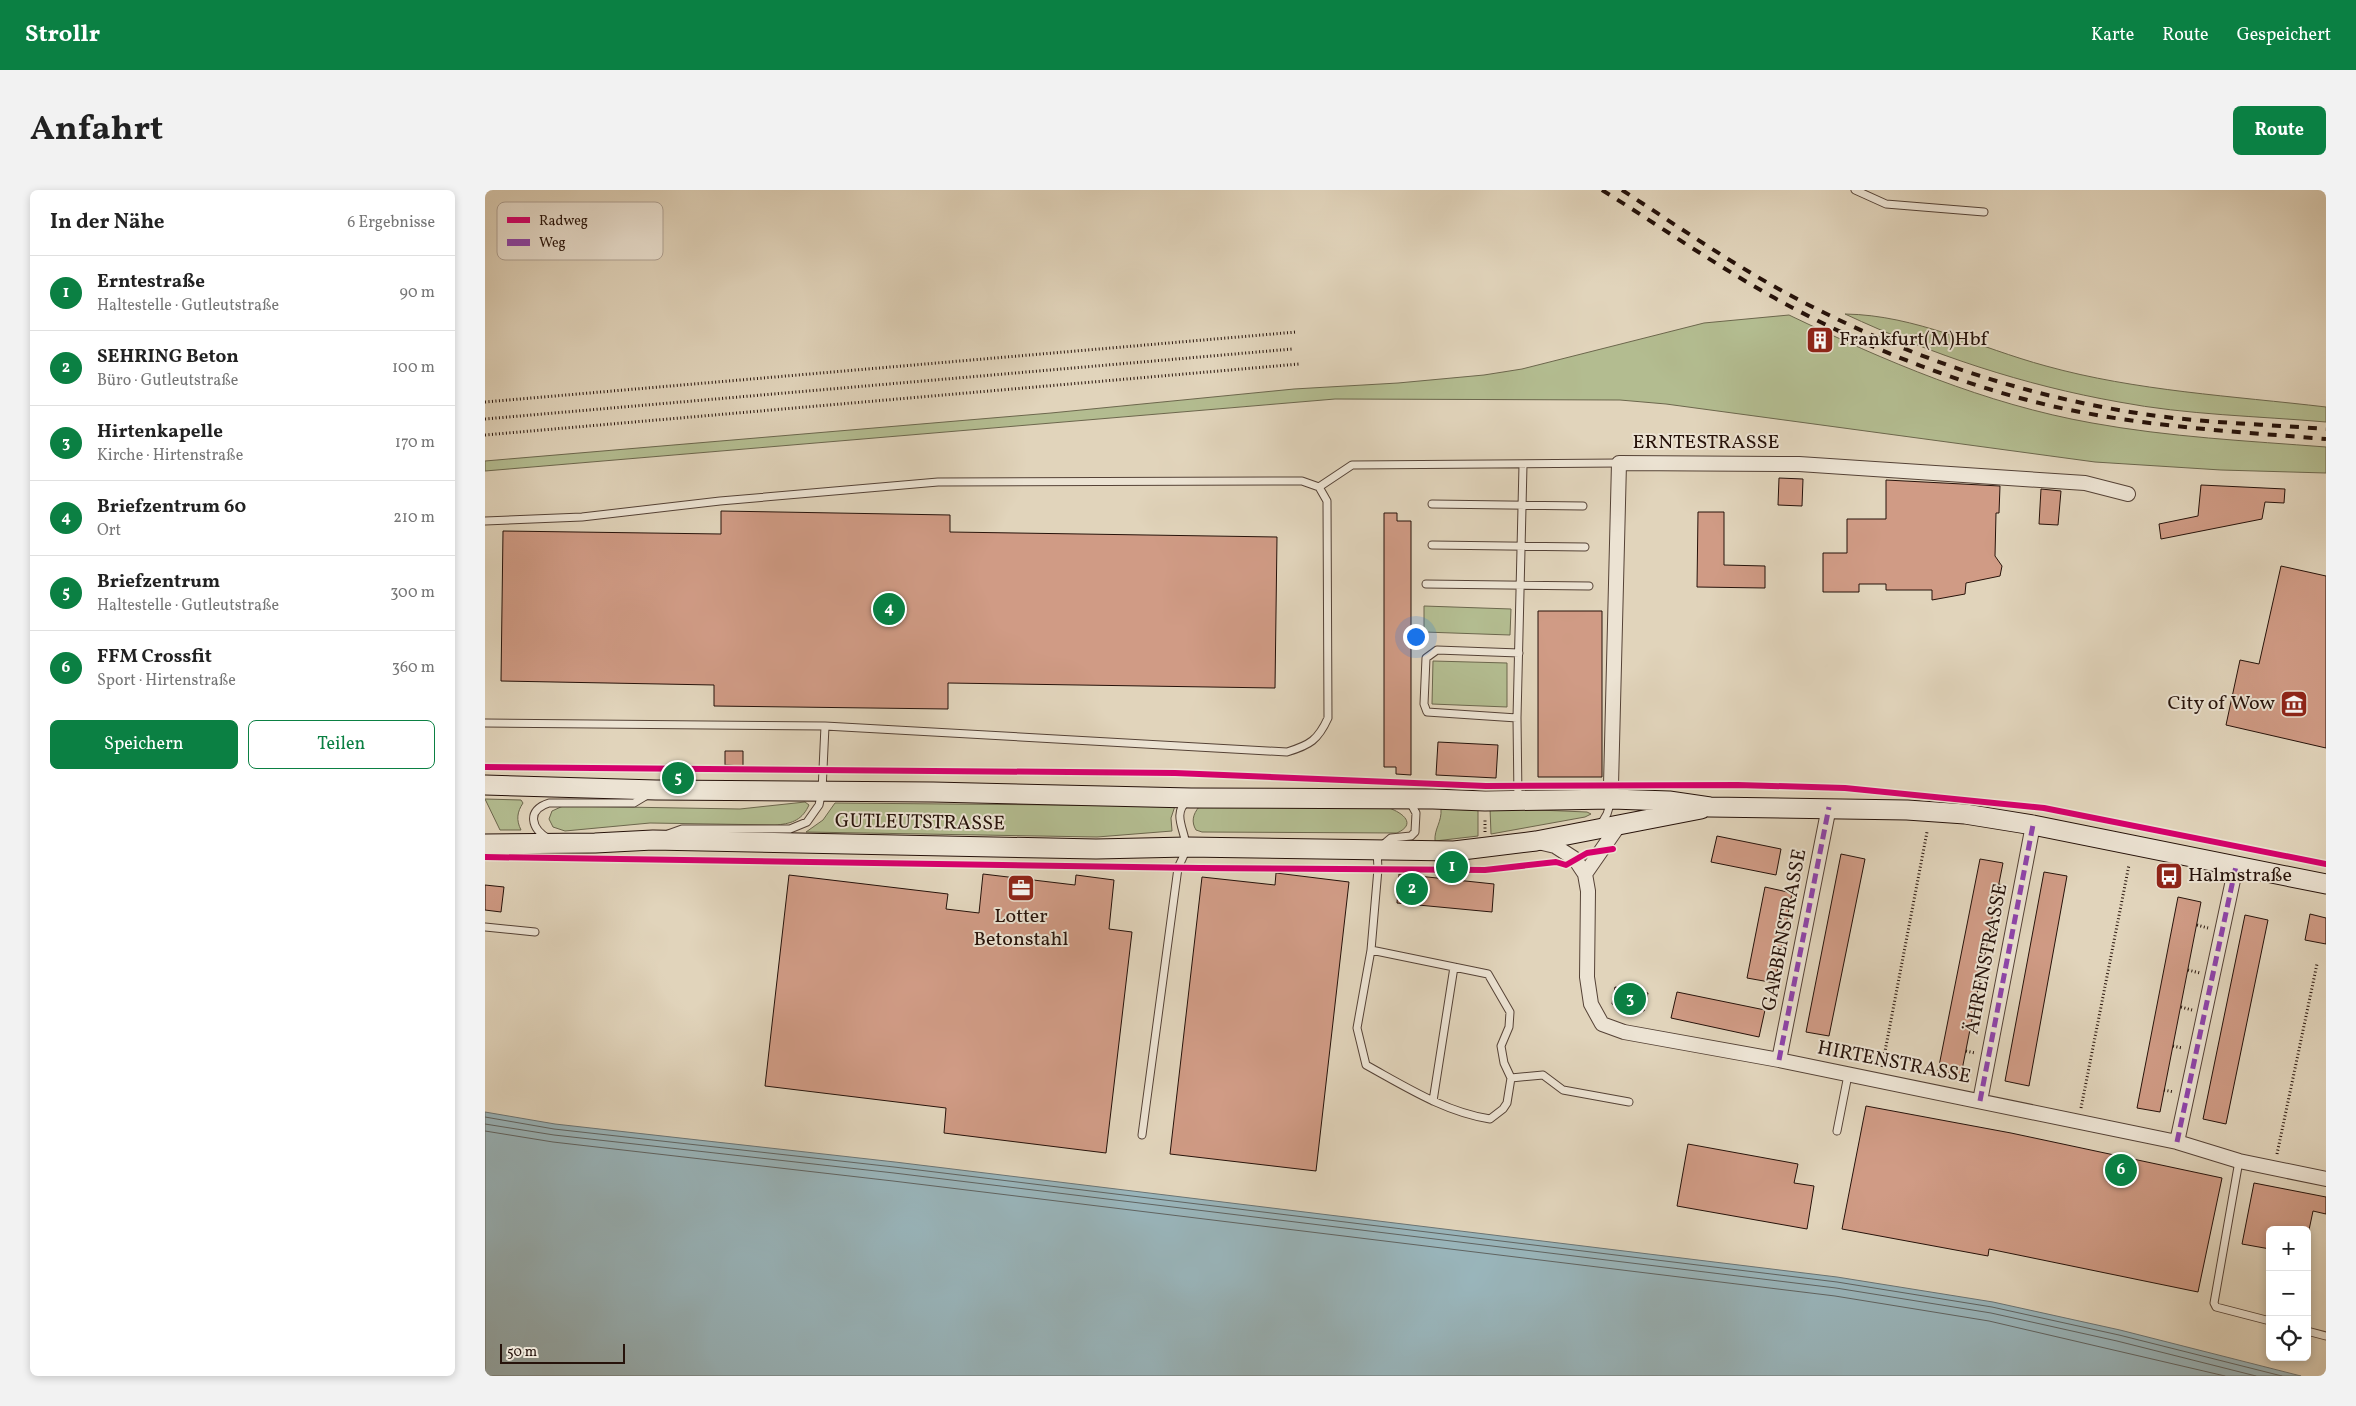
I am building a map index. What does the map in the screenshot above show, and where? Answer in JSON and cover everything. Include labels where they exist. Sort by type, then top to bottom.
[{"type":"main road","name":"GUTLEUTSTRASSE","points":[[485,786],[1191,798],[1485,801],[1612,799],[1669,801],[1710,807],[1829,808],[1955,814],[2033,825],[2326,884]]},
{"type":"main road","name":"GUTLEUTSTRASSE","points":[[485,844],[653,840],[1086,849],[1187,847],[1453,851],[1536,841],[1710,807]]},
{"type":"street","name":"ERNTESTRASSE","points":[[1612,799],[1619,463],[1799,464],[2085,483],[2128,494]]},
{"type":"street","name":"GARBENSTRASSE","points":[[1779,1060],[1829,808]]},
{"type":"street","points":[[1536,841],[1555,846],[1575,859],[1585,874],[1619,825]]},
{"type":"street","name":"ÄHRENSTRASSE","points":[[1980,1100],[2033,825]]},
{"type":"street","points":[[2177,1142],[2236,866]]},
{"type":"street","name":"HIRTENSTRASSE","points":[[1585,874],[1589,891],[1587,977],[1591,1004],[1602,1024],[1623,1032],[1779,1060],[2177,1142],[2239,1161],[2326,1179]]},
{"type":"lane","points":[[1855,190],[1886,204],[1984,212]]},
{"type":"lane","points":[[1319,487],[1352,465],[1619,463]]},
{"type":"lane","points":[[1518,801],[1516,786],[1517,718],[1523,465]]},
{"type":"lane","points":[[485,521],[582,517],[719,501],[938,482],[1302,481],[1319,487],[1327,501],[1328,718],[1321,734],[1305,746],[1287,752],[825,726],[485,723]]},
{"type":"lane","points":[[1433,504],[1583,506]]},
{"type":"lane","points":[[1432,545],[1585,546]]},
{"type":"lane","points":[[1426,584],[1589,586]]},
{"type":"lane","points":[[1517,718],[1427,712],[1425,695],[1426,658],[1437,650],[1519,653]]},
{"type":"lane","points":[[822,791],[825,726]]},
{"type":"lane","points":[[556,843],[536,829],[533,820],[536,810],[540,806],[549,803],[634,803],[656,790]]},
{"type":"lane","name":"GUTLEUTSTRASSE","points":[[653,840],[682,828],[790,829],[807,822],[813,816],[819,805],[822,791]]},
{"type":"lane","points":[[1142,1135],[1178,868],[1187,847],[1179,817],[1182,806],[1191,798]]},
{"type":"lane","points":[[1597,830],[1607,814],[1612,799]]},
{"type":"lane","points":[[1371,950],[1488,974],[1510,1012],[1509,1027],[1501,1046],[1504,1064],[1511,1078],[1507,1103],[1503,1109],[1490,1119],[1469,1116],[1433,1101],[1366,1065],[1357,1028],[1371,950],[1378,869],[1377,850],[1391,838],[1411,836],[1415,832],[1416,813],[1408,800]]},
{"type":"lane","points":[[485,927],[535,932]]},
{"type":"lane","points":[[1433,1101],[1454,967]]},
{"type":"lane","points":[[1511,1078],[1543,1075],[1563,1090],[1629,1102]]},
{"type":"lane","points":[[1837,1132],[1848,1075]]},
{"type":"lane","points":[[2239,1161],[2214,1303],[2217,1307],[2266,1320]]},
{"type":"lane","points":[[2311,1332],[2326,1336]]},
{"type":"path","points":[[485,402],[1296,332]]},
{"type":"path","points":[[485,419],[1292,350]]},
{"type":"path","points":[[485,435],[1299,364]]},
{"type":"path","points":[[1485,801],[1485,848]]},
{"type":"path","points":[[1881,1074],[1927,832]]},
{"type":"path","points":[[2080,1114],[2129,865]]},
{"type":"path","points":[[2277,1154],[2317,964]]},
{"type":"green space","points":[[1845,314],[1897,320],[1922,326],[2021,359],[2115,381],[2185,392],[2326,407],[2326,422],[2170,410],[2083,395],[1979,367],[1911,343]]},
{"type":"green space","points":[[1789,315],[1862,349],[1936,379],[1974,393],[2052,415],[2150,432],[2326,447],[2326,473],[2221,470],[2095,462],[1666,404],[1620,400],[1335,399],[485,471],[485,461],[1051,413],[1294,389],[1398,383],[1484,375],[1522,369],[1704,323]]},
{"type":"green space","points":[[1424,606],[1511,609],[1510,635],[1424,632]]},
{"type":"green space","points":[[1433,661],[1507,663],[1507,707],[1432,704]]},
{"type":"green space","points":[[485,799],[521,800],[523,803],[518,813],[518,819],[521,830],[500,830]]},
{"type":"green space","points":[[805,802],[809,805],[802,816],[790,823],[775,825],[650,823],[565,831],[553,827],[549,819],[552,811],[563,806],[740,809]]},
{"type":"green space","points":[[835,803],[1175,806],[1171,818],[1172,831],[1097,837],[806,832],[823,820]]},
{"type":"green space","points":[[1199,807],[1389,808],[1403,816],[1407,822],[1403,830],[1397,833],[1202,832],[1196,830],[1193,821],[1195,812]]},
{"type":"green space","points":[[1490,808],[1587,812],[1591,814],[1585,817],[1491,834]]},
{"type":"green space","points":[[1441,809],[1478,810],[1478,836],[1435,841]]},
{"type":"water","points":[[485,1112],[555,1124],[895,1162],[1837,1277],[1993,1302],[2120,1330],[2301,1376],[485,1376]]},
{"type":"building","name":"Frankfurt(M)Hbf","points":[[1813,328],[1832,334],[1827,351],[1808,345]]},
{"type":"building","points":[[1779,478],[1803,479],[1802,506],[1778,505]]},
{"type":"building","points":[[1886,480],[2000,486],[1999,513],[1996,513],[1995,556],[2002,566],[2000,576],[1966,583],[1965,594],[1932,600],[1932,590],[1886,590],[1886,584],[1859,584],[1859,592],[1823,592],[1823,553],[1847,553],[1847,519],[1886,519]]},
{"type":"building","points":[[2201,485],[2285,489],[2284,503],[2265,502],[2262,519],[2161,539],[2159,524],[2198,516]]},
{"type":"building","points":[[2041,489],[2061,491],[2058,525],[2039,524]]},
{"type":"building","points":[[721,511],[950,515],[950,532],[1277,537],[1275,688],[948,683],[948,709],[714,706],[714,685],[501,681],[503,531],[721,534]]},
{"type":"building","points":[[1698,512],[1724,512],[1724,565],[1765,566],[1765,588],[1697,587]]},
{"type":"building","points":[[1384,513],[1397,513],[1397,521],[1411,521],[1411,775],[1396,774],[1396,767],[1384,767]]},
{"type":"building","points":[[2281,566],[2326,576],[2326,748],[2226,725],[2240,660],[2259,664]]},
{"type":"building","points":[[1538,611],[1602,611],[1602,777],[1538,777]]},
{"type":"building","points":[[1438,742],[1498,745],[1496,778],[1436,775]]},
{"type":"building","points":[[725,751],[743,751],[743,766],[725,765]]},
{"type":"building","points":[[1717,836],[1781,849],[1776,875],[1711,862]]},
{"type":"building","points":[[1841,854],[1865,859],[1829,1036],[1806,1032]]},
{"type":"building","points":[[1980,859],[2003,863],[1961,1075],[1938,1071]]},
{"type":"building","points":[[2044,872],[2067,876],[2029,1086],[2005,1081]]},
{"type":"building","points":[[1276,873],[1349,882],[1316,1171],[1170,1154],[1202,877],[1275,885]]},
{"type":"building","points":[[983,874],[1075,885],[1076,875],[1114,880],[1109,929],[1132,932],[1106,1153],[944,1133],[946,1108],[765,1086],[789,875],[948,894],[946,909],[979,913]]},
{"type":"building","points":[[1399,874],[1494,884],[1492,912],[1397,903]]},
{"type":"building","points":[[485,885],[504,887],[501,912],[485,910]]},
{"type":"building","points":[[1765,887],[1792,893],[1775,983],[1747,978]]},
{"type":"building","points":[[2178,897],[2201,902],[2160,1112],[2137,1108]]},
{"type":"building","points":[[2310,914],[2326,918],[2326,944],[2305,940]]},
{"type":"building","points":[[2245,915],[2268,920],[2226,1124],[2203,1119]]},
{"type":"building","points":[[1615,987],[1648,993],[1644,1011],[1612,1004]]},
{"type":"building","points":[[1677,992],[1765,1010],[1759,1037],[1671,1018]]},
{"type":"building","points":[[1866,1106],[2011,1133],[2222,1178],[2198,1292],[1989,1249],[1988,1256],[1842,1229]]},
{"type":"building","points":[[1688,1144],[1798,1164],[1794,1183],[1814,1186],[1807,1229],[1677,1206]]},
{"type":"building","points":[[2254,1183],[2326,1197],[2326,1214],[2313,1211],[2310,1226],[2266,1226],[2266,1248],[2242,1244]]},
{"type":"railway","points":[[1602,190],[1721,267],[1795,309],[1823,324],[1882,350],[1943,374],[2004,394],[2107,417],[2180,427],[2326,439]]},
{"type":"railway","points":[[1622,190],[1723,256],[1786,293],[1870,334],[1956,368],[2046,395],[2137,413],[2207,421],[2326,429]]},
{"type":"marked path","points":[[1779,1060],[1829,807]]},
{"type":"marked path","points":[[1980,1101],[2033,825]]},
{"type":"marked path","points":[[2177,1142],[2236,866]]},
{"type":"cycle path","points":[[485,767],[1175,773],[1486,786],[1738,785],[1845,788],[2044,808],[2326,864]]},
{"type":"cycle path","points":[[485,857],[1200,868],[1485,870],[1556,862],[1566,865],[1587,853],[1613,849]]},
{"type":"place","name":"Frankfurt(M)Hbf","points":[[1820,340]]},
{"type":"place","name":"Briefzentrum 60","points":[[889,609]]},
{"type":"place","name":"City of Wow","points":[[2294,704]]},
{"type":"place","name":"Briefzentrum","points":[[678,778]]},
{"type":"place","name":"Erntestraße","points":[[1452,867]]},
{"type":"place","name":"Halmstraße","points":[[2169,876]]},
{"type":"place","name":"Lotter Betonstahl","points":[[1021,888]]},
{"type":"place","name":"SEHRING Beton","points":[[1412,889]]},
{"type":"place","name":"Hirtenkapelle","points":[[1630,999]]},
{"type":"place","name":"FFM Crossfit","points":[[2121,1170]]}]
